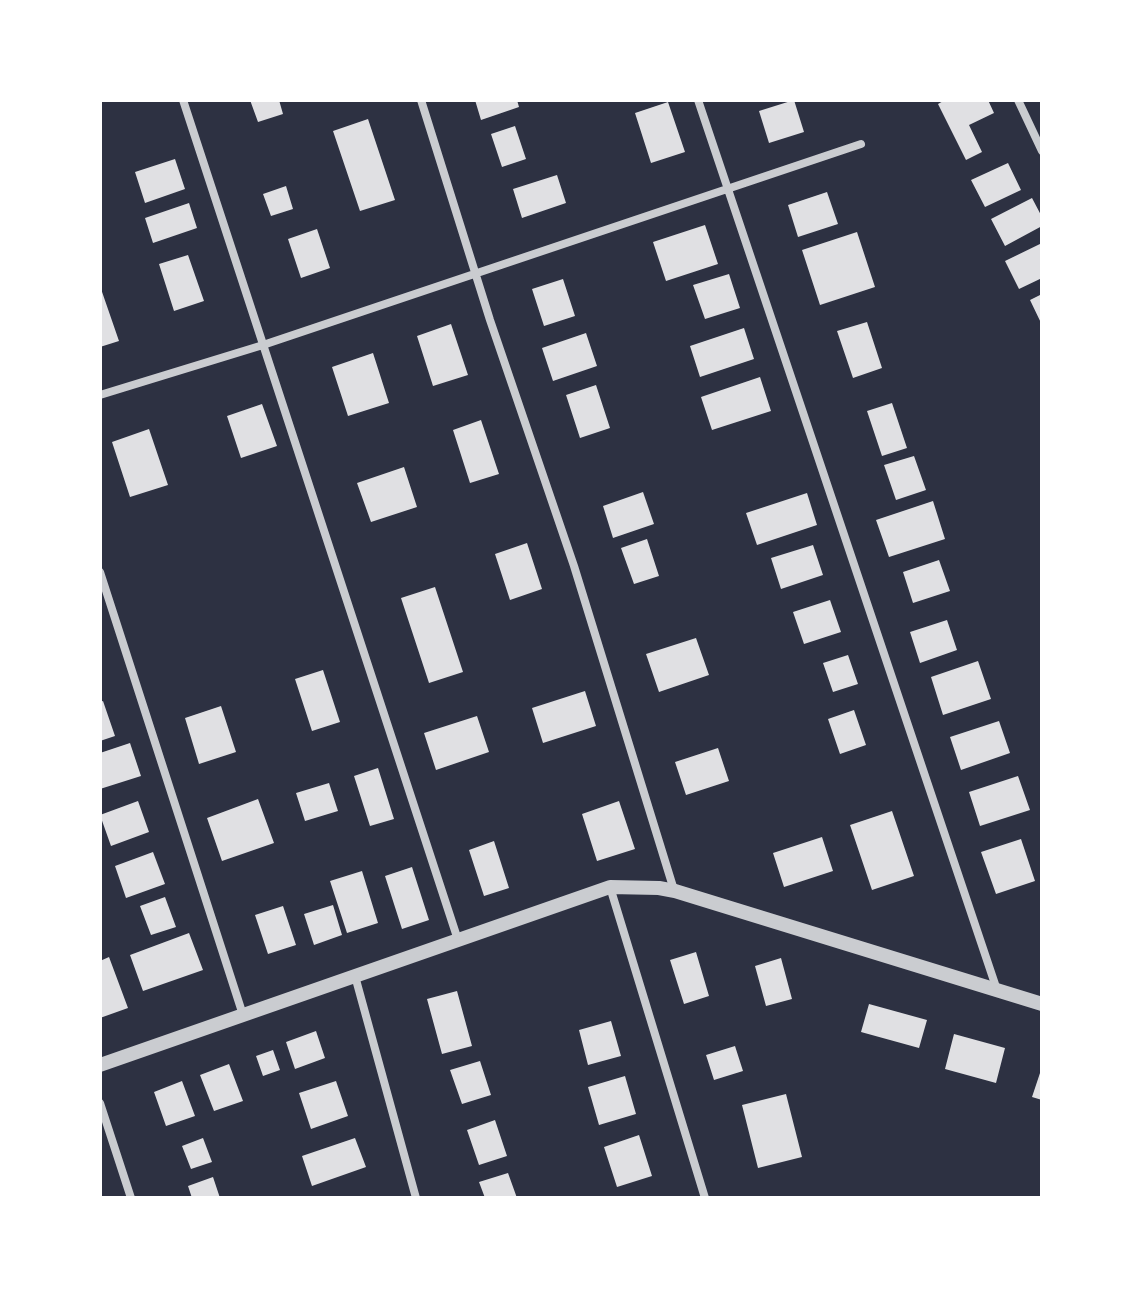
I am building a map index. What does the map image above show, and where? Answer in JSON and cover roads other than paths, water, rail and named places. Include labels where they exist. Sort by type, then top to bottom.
[{"type":"street","points":[[183,100],[458,940]]},
{"type":"street","points":[[421,100],[475,273],[574,566],[675,891]]},
{"type":"street","points":[[698,100],[998,990]]},
{"type":"street","points":[[1018,100],[1042,151]]},
{"type":"street","points":[[100,395],[263,345],[861,144]]},
{"type":"street","points":[[100,572],[244,1016]]},
{"type":"street","points":[[100,1065],[610,887],[675,891],[1042,1004]]},
{"type":"street","points":[[610,887],[705,1198]]},
{"type":"street","points":[[355,976],[416,1198]]},
{"type":"street","points":[[100,1103],[131,1198]]}]
